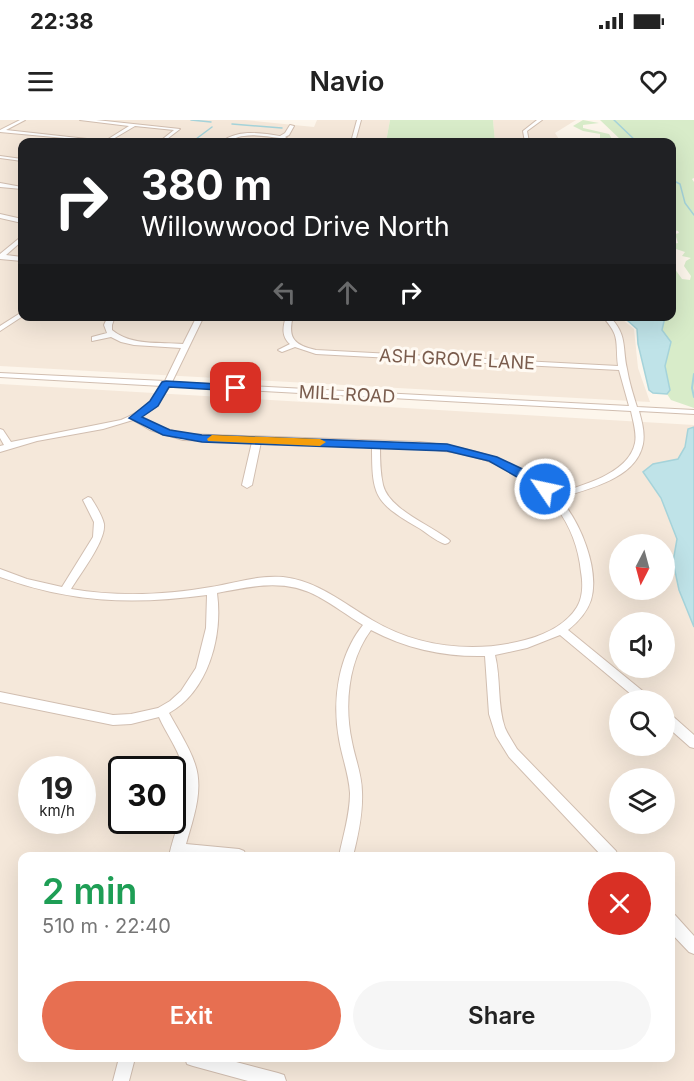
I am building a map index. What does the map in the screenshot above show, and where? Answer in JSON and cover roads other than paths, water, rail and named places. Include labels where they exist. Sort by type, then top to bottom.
[{"type":"street","points":[[0,133],[23,120]]},
{"type":"street","points":[[82,120],[178,129],[166,138]]},
{"type":"street","points":[[354,138],[359,120]]},
{"type":"street","points":[[526,138],[525,131],[540,120]]},
{"type":"street","points":[[111,138],[134,124]]},
{"type":"street","points":[[284,138],[292,126]]},
{"type":"street","points":[[0,133],[29,138]]},
{"type":"street","points":[[0,133],[58,138]]},
{"type":"street","points":[[230,138],[237,134],[268,138]]},
{"type":"street","points":[[0,157],[18,159]]},
{"type":"street","points":[[0,185],[18,187]]},
{"type":"street","points":[[0,216],[18,219]]},
{"type":"street","points":[[0,256],[18,241]]},
{"type":"street","points":[[0,256],[18,258]]},
{"type":"street","points":[[0,328],[18,317]]},
{"type":"street","points":[[110,321],[108,325],[112,334]]},
{"type":"street","points":[[0,449],[9,445],[135,418],[154,403],[198,321]]},
{"type":"street","points":[[282,350],[294,345],[286,333],[289,321]]},
{"type":"street","points":[[554,497],[604,479],[628,463],[638,447],[639,438],[622,368],[620,333],[609,321]]},
{"type":"street","points":[[95,339],[112,334],[131,342],[186,346]]},
{"type":"street","name":"ASH GROVE LANE","points":[[294,345],[323,353],[622,368]]},
{"type":"street","name":"MILL ROAD","points":[[0,375],[694,412]]},
{"type":"street","points":[[0,573],[40,587],[64,592],[120,598],[157,597],[212,591],[245,582],[271,580],[294,582],[320,591],[370,624],[422,645],[448,650],[489,651],[524,645],[561,630],[583,607],[588,593],[588,577],[578,533],[554,497],[529,477],[511,467],[472,453],[441,447],[183,437],[153,428],[135,418]]},
{"type":"street","points":[[0,432],[9,445]]},
{"type":"street","points":[[247,485],[257,440]]},
{"type":"street","points":[[376,444],[375,475],[381,495],[400,515],[432,531],[445,541]]},
{"type":"street","points":[[64,592],[98,537],[99,519],[88,500]]},
{"type":"street","points":[[0,698],[113,720],[131,720],[162,712],[177,703],[198,679],[213,621],[212,591]]},
{"type":"street","points":[[347,852],[354,818],[356,791],[344,732],[347,673],[354,644],[370,624]]},
{"type":"street","points":[[561,630],[634,690]]},
{"type":"street","points":[[489,651],[495,714],[500,732],[513,753],[605,852]]},
{"type":"street","points":[[162,712],[191,772],[190,798],[177,852]]},
{"type":"street","points":[[675,726],[694,742]]},
{"type":"street","points":[[675,926],[694,947]]},
{"type":"street","points":[[121,1081],[126,1062]]},
{"type":"street","points":[[208,1062],[278,1081]]},
{"type":"water","points":[[628,321],[664,321],[662,330],[671,342],[665,366],[670,390],[667,394],[653,393],[649,390],[638,344],[637,329]]},
{"type":"water","points":[[694,427],[694,627],[679,590],[675,571],[677,539],[661,498],[643,472],[653,464],[678,459],[685,447],[688,429]]},
{"type":"waterway","points":[[191,120],[211,122]]},
{"type":"waterway","points":[[614,120],[633,138]]},
{"type":"waterway","points":[[232,124],[282,128]]},
{"type":"waterway","points":[[197,138],[212,127]]},
{"type":"waterway","points":[[676,182],[680,184],[685,203],[694,215]]},
{"type":"waterway","points":[[694,374],[692,388],[694,397]]}]
